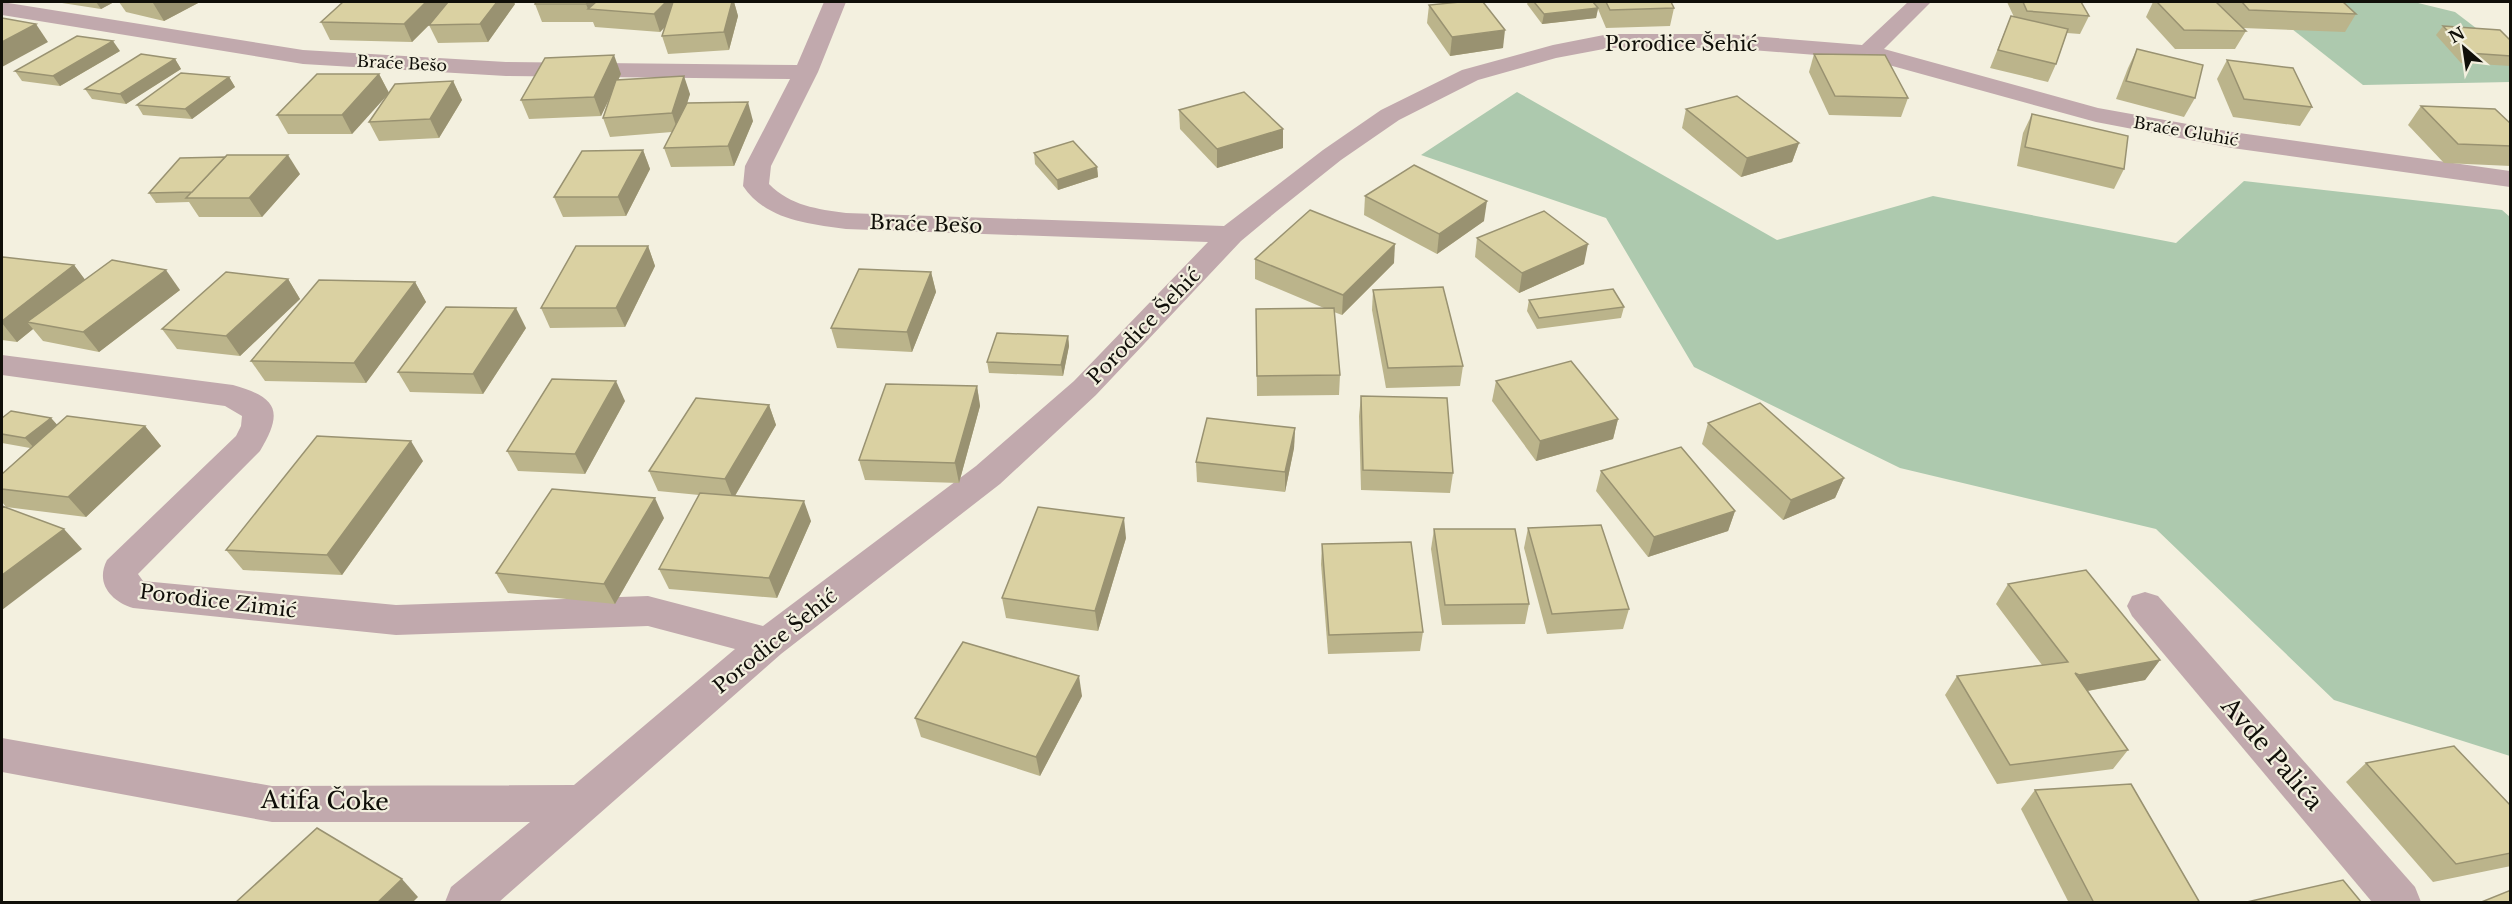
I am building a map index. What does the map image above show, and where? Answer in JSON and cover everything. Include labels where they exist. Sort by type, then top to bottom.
[{"type":"street","name":"Braće Bešo","points":[[835,2],[806,72],[758,166],[756,186],[770,202],[802,215],[846,221],[1232,235]]},
{"type":"street","points":[[1868,52],[1920,2]]},
{"type":"street","name":"Braće Bešo","points":[[2,8],[303,57],[506,69],[806,72]]},
{"type":"street","name":"Porodice Šehić","points":[[467,903],[580,803],[768,643],[988,475],[1085,388],[1232,235],[1322,162],[1390,115],[1470,75],[1553,52],[1609,41],[1726,41],[1868,52]]},
{"type":"street","name":"Braće Gluhić","points":[[1868,52],[2096,115],[2232,140],[2511,179]]},
{"type":"street","name":"Porodice Zimić","points":[[2,365],[233,396],[260,411],[257,426],[248,443],[120,570],[122,582],[134,594],[396,620],[648,611],[768,643]]},
{"type":"street","name":"Avde Palića","points":[[2145,606],[2399,903]]},
{"type":"street","name":"Atifa Čoke","points":[[2,755],[272,804],[580,803]]},
{"type":"green space","points":[[2258,2],[2414,2],[2455,12],[2510,54],[2510,82],[2363,85]]},
{"type":"green space","points":[[1517,92],[1777,240],[1933,196],[2176,243],[2244,181],[2502,210],[2510,217],[2510,756],[2334,700],[2156,529],[1900,468],[1694,367],[1606,218],[1421,155]]},
{"type":"building","points":[[343,2],[426,2],[404,24],[321,22]]},
{"type":"building","points":[[448,2],[497,2],[480,24],[429,25]]},
{"type":"building","points":[[536,2],[588,2],[586,4],[535,4]]},
{"type":"building","points":[[596,2],[666,2],[654,14],[588,9]]},
{"type":"building","points":[[673,2],[732,2],[724,32],[662,36]]},
{"type":"building","points":[[1483,2],[1505,30],[1452,37],[1429,5]]},
{"type":"building","points":[[1534,2],[1593,2],[1598,8],[1544,14]]},
{"type":"building","points":[[1606,2],[1671,2],[1674,8],[1610,10]]},
{"type":"building","points":[[2023,2],[2081,2],[2089,16],[2027,11]]},
{"type":"building","points":[[2157,2],[2216,2],[2246,31],[2184,30]]},
{"type":"building","points":[[2242,2],[2343,2],[2356,14],[2249,10]]},
{"type":"building","points":[[2011,16],[2068,29],[2056,64],[1998,50]]},
{"type":"building","points":[[2,18],[36,24],[2,42]]},
{"type":"building","points":[[2443,26],[2500,30],[2511,41],[2511,56],[2468,53]]},
{"type":"building","points":[[77,36],[113,41],[53,76],[15,71]]},
{"type":"building","points":[[2137,49],[2203,65],[2195,98],[2126,81]]},
{"type":"building","points":[[141,54],[175,59],[120,94],[85,89]]},
{"type":"building","points":[[1814,54],[1885,55],[1908,98],[1835,96]]},
{"type":"building","points":[[614,55],[594,97],[521,100],[545,58]]},
{"type":"building","points":[[2227,60],[2293,68],[2312,107],[2244,99]]},
{"type":"building","points":[[181,73],[229,77],[185,109],[137,105]]},
{"type":"building","points":[[317,74],[379,74],[342,115],[277,115]]},
{"type":"building","points":[[684,76],[672,113],[603,118],[616,80]]},
{"type":"building","points":[[453,81],[430,119],[369,122],[395,84]]},
{"type":"building","points":[[1244,92],[1283,129],[1217,149],[1179,110]]},
{"type":"building","points":[[1737,96],[1799,143],[1747,158],[1686,109]]},
{"type":"building","points":[[748,102],[728,146],[664,148],[687,103]]},
{"type":"building","points":[[2421,106],[2495,109],[2511,124],[2511,146],[2458,144]]},
{"type":"building","points":[[2032,114],[2128,136],[2124,169],[2025,147]]},
{"type":"building","points":[[1073,141],[1097,167],[1057,180],[1034,153]]},
{"type":"building","points":[[643,150],[618,197],[554,197],[582,151]]},
{"type":"building","points":[[227,155],[288,155],[249,198],[186,198]]},
{"type":"building","points":[[225,157],[192,192],[149,193],[180,158]]},
{"type":"building","points":[[1414,165],[1487,201],[1439,234],[1365,196]]},
{"type":"building","points":[[1310,210],[1395,244],[1343,295],[1255,259]]},
{"type":"building","points":[[1544,211],[1588,244],[1522,273],[1477,238]]},
{"type":"building","points":[[576,246],[648,246],[616,308],[541,308]]},
{"type":"building","points":[[3,257],[74,265],[2,321]]},
{"type":"building","points":[[112,260],[166,270],[83,332],[27,322]]},
{"type":"building","points":[[859,269],[931,272],[907,332],[831,328]]},
{"type":"building","points":[[226,272],[288,279],[226,336],[162,329]]},
{"type":"building","points":[[319,280],[415,282],[354,363],[251,361]]},
{"type":"building","points":[[1443,287],[1463,366],[1388,368],[1373,290]]},
{"type":"building","points":[[1613,289],[1624,307],[1539,318],[1529,300]]},
{"type":"building","points":[[446,307],[516,308],[473,374],[398,372]]},
{"type":"building","points":[[1334,308],[1340,375],[1257,376],[1256,309]]},
{"type":"building","points":[[997,333],[1068,336],[1061,365],[987,362]]},
{"type":"building","points":[[1571,361],[1618,419],[1540,441],[1496,381]]},
{"type":"building","points":[[552,379],[616,381],[575,454],[507,451]]},
{"type":"building","points":[[886,384],[977,386],[955,463],[859,460]]},
{"type":"building","points":[[1361,396],[1447,398],[1453,473],[1363,470]]},
{"type":"building","points":[[696,398],[769,405],[725,479],[649,471]]},
{"type":"building","points":[[1760,403],[1844,478],[1791,500],[1708,423]]},
{"type":"building","points":[[11,411],[51,418],[25,438],[2,434],[2,418]]},
{"type":"building","points":[[67,416],[145,426],[68,497],[2,489],[2,474]]},
{"type":"building","points":[[1207,418],[1295,428],[1285,472],[1196,462]]},
{"type":"building","points":[[317,436],[411,441],[327,555],[226,550]]},
{"type":"building","points":[[1681,447],[1735,511],[1654,537],[1601,471]]},
{"type":"building","points":[[552,489],[655,498],[604,584],[496,573]]},
{"type":"building","points":[[700,493],[804,501],[769,578],[659,569]]},
{"type":"building","points":[[2,506],[64,529],[2,575]]},
{"type":"building","points":[[1038,507],[1124,518],[1095,611],[1002,598]]},
{"type":"building","points":[[1601,525],[1629,609],[1552,614],[1528,528]]},
{"type":"building","points":[[1434,529],[1515,529],[1529,604],[1445,605]]},
{"type":"building","points":[[1411,542],[1423,632],[1329,635],[1322,544]]},
{"type":"building","points":[[2086,570],[2160,660],[2079,675],[2075,673],[2128,750],[2010,765],[1957,676],[2068,662],[2008,584]]},
{"type":"building","points":[[963,642],[1079,676],[1036,757],[915,718]]},
{"type":"building","points":[[2454,746],[2511,806],[2511,853],[2456,864],[2366,763]]},
{"type":"building","points":[[2131,784],[2200,903],[2094,903],[2035,790]]},
{"type":"building","points":[[317,828],[402,879],[377,903],[235,903]]},
{"type":"building","points":[[2343,880],[2362,903],[2247,902]]},
{"type":"building","points":[[2511,890],[2511,903],[2479,903]]}]
